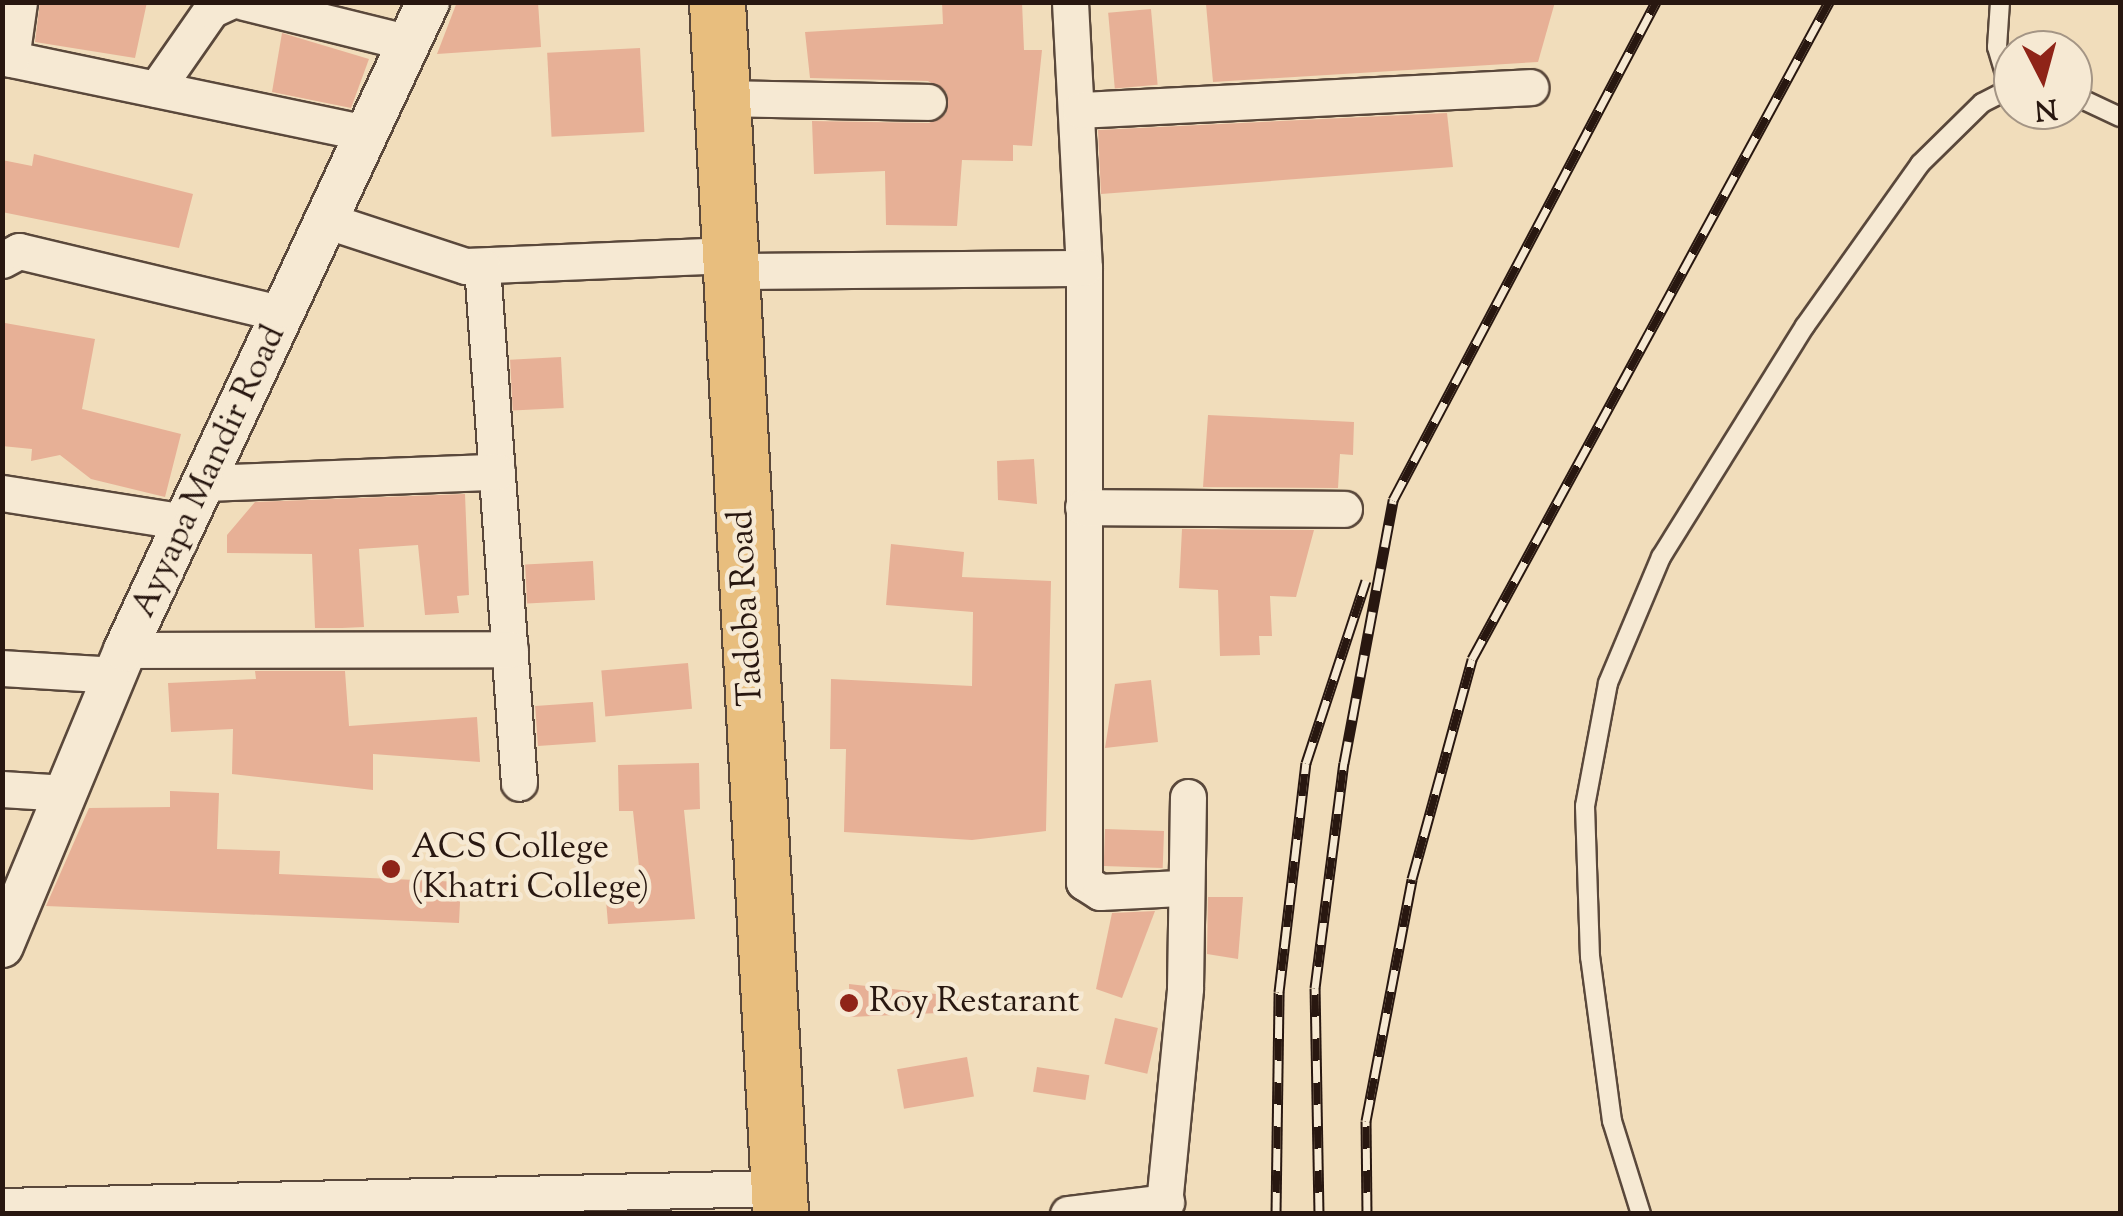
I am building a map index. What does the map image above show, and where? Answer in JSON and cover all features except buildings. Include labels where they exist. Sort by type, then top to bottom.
[{"type":"main road","name":"Tadoba Road","points":[[717,2],[779,1201]]},
{"type":"street","points":[[19,2],[7,58],[369,134]]},
{"type":"street","points":[[156,89],[210,10],[228,2]]},
{"type":"street","points":[[244,2],[410,43]]},
{"type":"street","name":"Ayyapa Mandir Road","points":[[2,946],[120,663],[428,2]]},
{"type":"street","points":[[1070,2],[1080,110],[1084,268],[1084,882],[1100,892],[1180,888]]},
{"type":"street","points":[[1080,110],[1530,87]]},
{"type":"street","points":[[722,98],[928,102]]},
{"type":"street","points":[[328,221],[482,266],[730,263],[1084,268]]},
{"type":"street","points":[[2,260],[19,251],[284,314]]},
{"type":"street","points":[[482,266],[519,783]]},
{"type":"street","points":[[204,483],[497,472]]},
{"type":"street","points":[[2,492],[186,522]]},
{"type":"street","points":[[1082,507],[1344,509]]},
{"type":"street","points":[[2,668],[510,649]]},
{"type":"street","points":[[2,788],[66,793]]},
{"type":"street","points":[[1068,1214],[1164,1208],[1185,988],[1180,888],[1188,797]]},
{"type":"street","points":[[2,1206],[779,1201]]},
{"type":"lane","points":[[1998,30],[2000,2]]},
{"type":"lane","points":[[1641,1214],[1604,1066],[1585,806],[1608,684],[1661,558],[1920,164],[1993,102]]},
{"type":"lane","points":[[2093,105],[2120,117]]},
{"type":"railway","points":[[1319,1214],[1315,988],[1344,763],[1393,500],[1656,2]]},
{"type":"railway","points":[[1367,1214],[1366,1121],[1412,879],[1472,659],[1829,2]]},
{"type":"railway","points":[[1276,1214],[1279,992],[1306,763],[1366,581]]},
{"type":"place","name":"ACS College (Khatri College)","points":[[391,869]]},
{"type":"place","name":"Roy Restarant","points":[[849,1003]]}]
